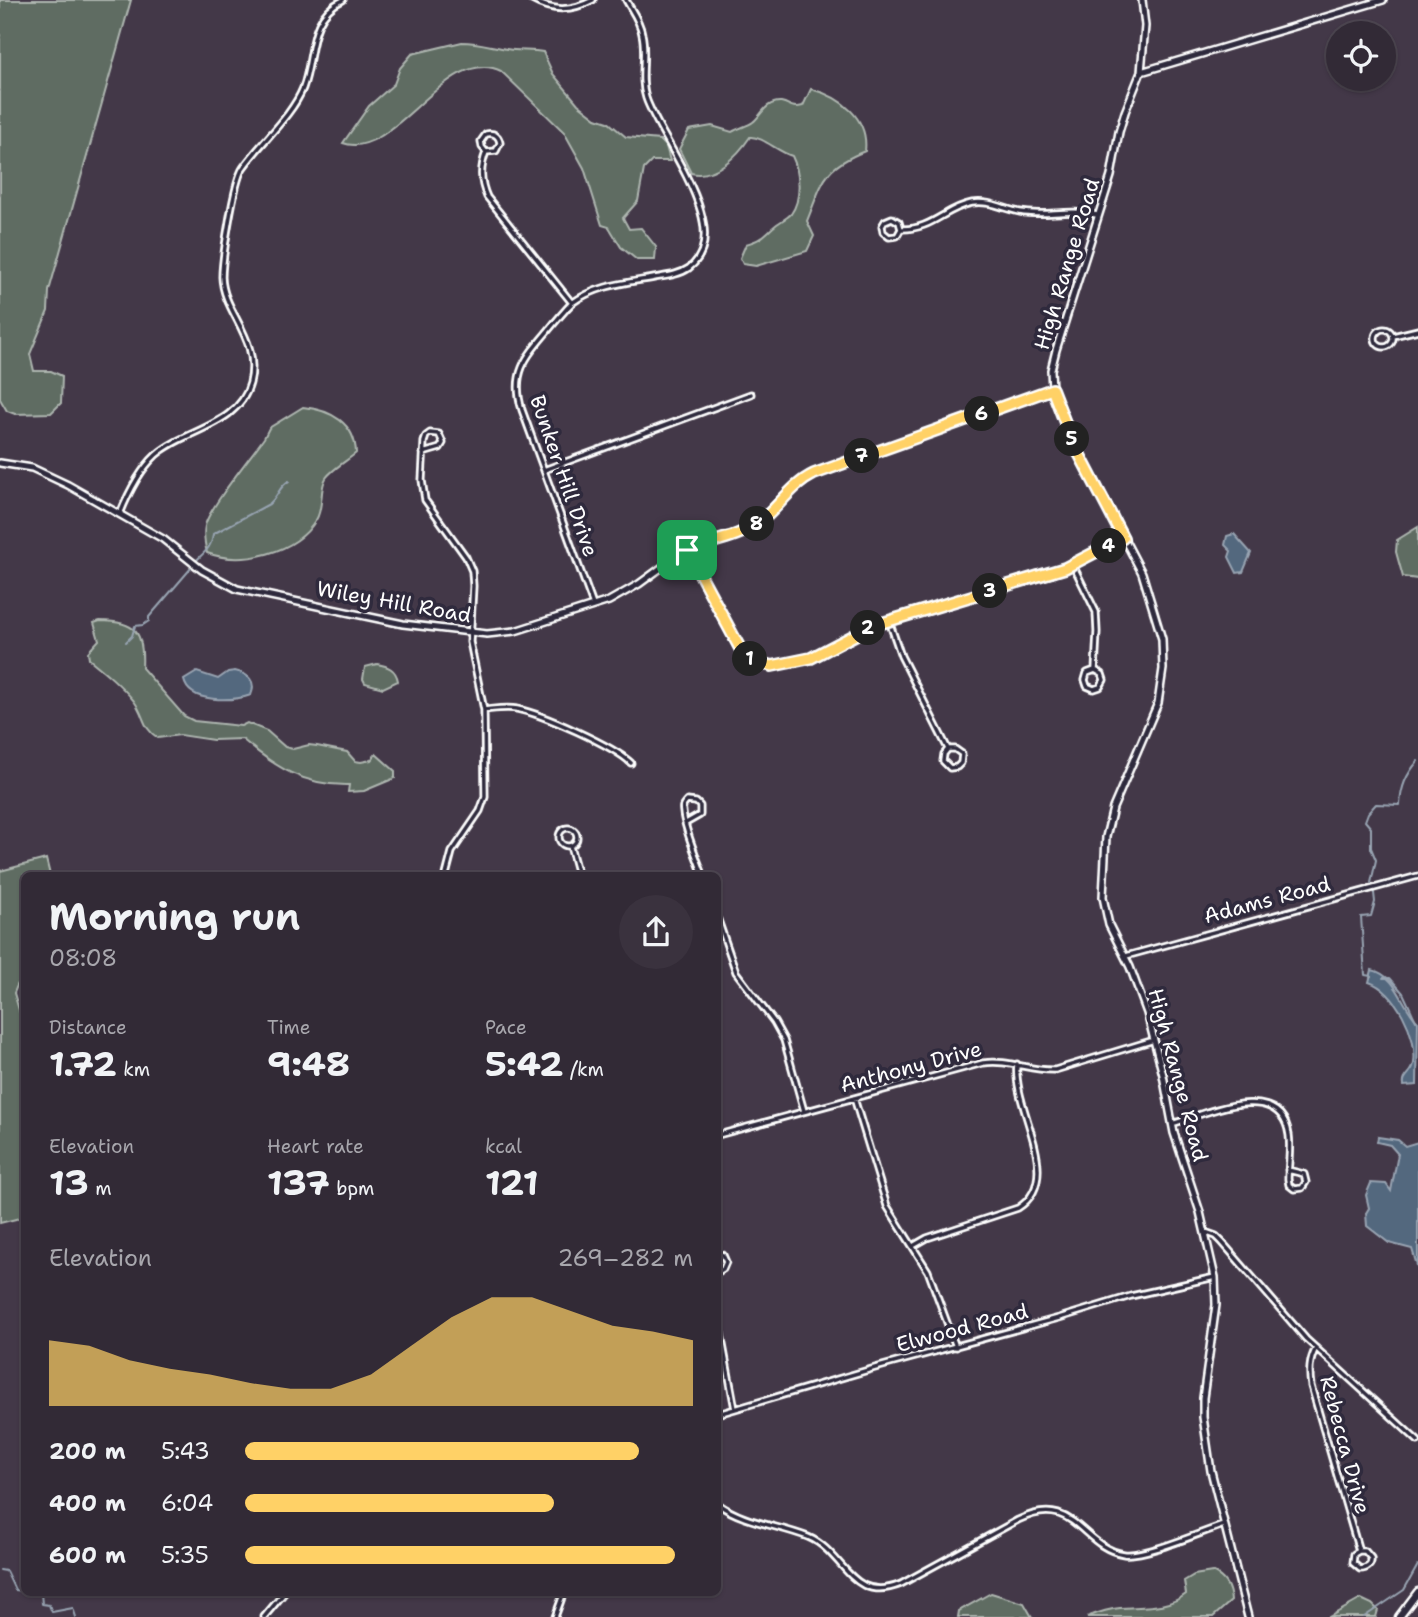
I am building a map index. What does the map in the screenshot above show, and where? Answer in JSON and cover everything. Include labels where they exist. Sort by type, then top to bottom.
[{"type":"main road","points":[[1399,1617],[1418,1592]]},
{"type":"street","points":[[120,516],[145,468],[154,457],[167,447],[225,417],[245,395],[252,371],[251,356],[222,277],[235,187],[242,169],[300,93],[317,26],[328,10],[343,0]]},
{"type":"street","points":[[532,0],[560,9],[579,6],[593,0]]},
{"type":"street","points":[[486,152],[481,178],[486,197],[572,303],[599,288],[682,272],[698,259],[705,241],[705,226],[674,153],[645,95],[643,35],[626,0]]},
{"type":"street","name":"High Range Road","points":[[1142,0],[1144,26],[1141,72],[1129,98],[1111,176],[1053,360],[1052,389],[1071,438],[1149,591],[1160,629],[1163,659],[1161,688],[1155,713],[1123,780],[1106,837],[1104,906],[1109,925],[1140,992],[1165,1083],[1172,1124],[1205,1232],[1215,1277],[1216,1314],[1203,1398],[1203,1417],[1212,1471],[1248,1617]]},
{"type":"street","points":[[1141,72],[1383,0]]},
{"type":"street","points":[[493,134],[498,137],[499,146],[496,151],[486,152],[481,141],[484,136],[493,134]]},
{"type":"street","points":[[901,229],[924,227],[964,205],[978,202],[1022,213],[1074,211],[1097,215]]},
{"type":"street","points":[[892,218],[899,222],[901,229],[897,236],[891,237],[884,234],[882,228],[885,221],[892,218]]},
{"type":"street","name":"Bunker Hill Drive","points":[[572,303],[526,358],[518,381],[522,410],[594,607]]},
{"type":"street","points":[[1382,329],[1390,331],[1393,336],[1392,344],[1385,348],[1375,340],[1377,332],[1382,329]]},
{"type":"street","points":[[1393,336],[1418,330]]},
{"type":"street","name":"Wiley Hill Road","points":[[0,463],[23,465],[41,471],[163,539],[202,570],[237,589],[403,624],[496,634],[515,632],[594,607],[626,592],[687,550],[750,529],[762,521],[801,481],[814,474],[1052,389]]},
{"type":"street","points":[[544,470],[751,394]]},
{"type":"street","points":[[424,453],[440,448],[443,439],[439,434],[433,432],[426,436],[424,453],[423,490],[425,500],[466,557],[472,571],[470,632],[484,710],[485,797],[477,815],[452,852],[447,872]]},
{"type":"street","points":[[687,550],[745,655],[758,663],[777,666],[811,658],[863,630],[889,621],[1073,565],[1123,538]]},
{"type":"street","points":[[1073,565],[1096,612],[1095,670]]},
{"type":"street","points":[[889,621],[901,656],[948,750]]},
{"type":"street","points":[[1095,670],[1102,674],[1104,680],[1102,686],[1094,689],[1088,687],[1084,680],[1087,673],[1095,670]]},
{"type":"street","points":[[484,710],[511,709],[530,713],[617,751],[631,763]]},
{"type":"street","points":[[948,750],[957,750],[962,754],[961,763],[957,767],[947,766],[943,761],[948,750]]},
{"type":"street","points":[[686,823],[700,815],[701,809],[696,802],[687,801],[683,806],[686,823],[702,872]]},
{"type":"street","points":[[565,829],[573,830],[576,835],[576,840],[570,846],[560,841],[559,835],[565,829]]},
{"type":"street","points":[[570,846],[577,872]]},
{"type":"street","name":"Adams Road","points":[[1124,957],[1192,936],[1418,876]]},
{"type":"street","points":[[721,939],[736,972],[774,1022],[783,1039],[804,1111]]},
{"type":"street","name":"Anthony Drive","points":[[721,1134],[983,1063],[1000,1061],[1039,1070],[1055,1070],[1154,1040]]},
{"type":"street","points":[[914,1246],[927,1238],[1018,1208],[1028,1201],[1035,1189],[1039,1170],[1018,1090],[1017,1064]]},
{"type":"street","points":[[853,1098],[887,1206],[928,1271],[956,1347]]},
{"type":"street","points":[[1172,1124],[1242,1103],[1262,1104],[1278,1114],[1288,1130],[1288,1170],[1289,1185],[1294,1189],[1303,1188],[1306,1180],[1304,1174],[1288,1170]]},
{"type":"street","points":[[1205,1232],[1219,1239],[1292,1325],[1418,1441]]},
{"type":"street","points":[[721,1254],[726,1262],[725,1268],[721,1270]]},
{"type":"street","name":"Elwood Road","points":[[721,1413],[1130,1296],[1215,1277]]},
{"type":"street","points":[[721,1334],[735,1409]]},
{"type":"street","name":"Rebecca Drive","points":[[1316,1348],[1308,1372],[1359,1550]]},
{"type":"street","points":[[721,1506],[741,1517],[814,1540],[853,1579],[866,1587],[880,1589],[901,1584],[1036,1512],[1060,1514],[1109,1548],[1128,1555],[1224,1524]]},
{"type":"street","name":"Rebecca Drive","points":[[1359,1550],[1368,1552],[1371,1558],[1371,1564],[1366,1568],[1360,1569],[1353,1563],[1354,1554],[1359,1550]]},
{"type":"street","points":[[264,1617],[282,1596]]},
{"type":"street","points":[[555,1617],[563,1596]]},
{"type":"green space","points":[[0,0],[131,0],[49,291],[48,311],[30,354],[34,371],[51,371],[62,376],[61,403],[51,413],[15,414],[7,411],[0,399]]},
{"type":"green space","points":[[462,42],[543,52],[553,74],[578,104],[596,118],[608,122],[626,137],[660,140],[666,146],[670,161],[652,161],[644,169],[638,201],[623,218],[629,229],[641,228],[656,247],[655,260],[637,260],[621,247],[609,227],[602,225],[584,168],[564,132],[501,71],[480,67],[460,74],[440,87],[381,136],[362,144],[343,143],[369,106],[394,84],[400,68],[412,54]]},
{"type":"green space","points":[[811,89],[833,97],[858,119],[865,139],[865,151],[832,170],[821,186],[807,221],[814,236],[807,251],[756,266],[743,264],[740,258],[746,244],[763,236],[795,208],[799,185],[792,156],[760,139],[750,137],[725,164],[700,174],[691,173],[679,149],[689,130],[712,126],[732,132],[753,122],[764,109],[776,102],[793,107],[803,106]]},
{"type":"green space","points":[[303,407],[323,411],[340,420],[355,443],[356,453],[326,478],[316,520],[296,541],[267,554],[236,558],[207,553],[205,526],[222,495],[269,428]]},
{"type":"green space","points":[[1418,527],[1418,579],[1403,577],[1396,552],[1397,540]]},
{"type":"green space","points":[[94,623],[122,623],[136,631],[141,646],[142,668],[184,716],[194,721],[241,726],[247,723],[267,731],[285,747],[293,749],[317,746],[347,752],[355,761],[361,762],[371,760],[376,754],[395,771],[395,778],[364,791],[348,792],[349,785],[318,782],[291,773],[242,739],[213,740],[180,735],[158,738],[146,726],[138,706],[129,695],[89,659],[88,652],[99,640]]},
{"type":"green space","points":[[377,664],[391,669],[398,681],[383,688],[365,683],[365,667]]},
{"type":"green space","points":[[46,859],[49,872],[21,872],[21,976],[14,993],[21,1017],[21,1218],[0,1223],[0,871]]},
{"type":"green space","points":[[1212,1572],[1226,1584],[1231,1601],[1213,1617],[1087,1617],[1111,1609],[1171,1602],[1186,1594],[1184,1581],[1194,1575]]},
{"type":"green space","points":[[991,1593],[1024,1603],[1032,1617],[958,1617],[959,1611]]},
{"type":"green space","points":[[1361,1599],[1378,1610],[1376,1617],[1329,1617]]},
{"type":"water","points":[[1234,534],[1251,553],[1243,572],[1237,573],[1229,557],[1231,551],[1225,545],[1227,536]]},
{"type":"water","points":[[235,671],[244,674],[252,682],[251,695],[234,699],[203,697],[188,688],[184,680],[197,672],[218,679]]},
{"type":"water","points":[[1372,970],[1388,978],[1418,1022],[1417,1085],[1404,1086],[1405,1079],[1412,1070],[1414,1052],[1403,1015],[1388,994],[1369,982]]},
{"type":"water","points":[[1378,1137],[1398,1140],[1405,1146],[1418,1142],[1418,1269],[1412,1249],[1389,1243],[1367,1226],[1366,1213],[1369,1208],[1366,1195],[1371,1183],[1386,1184],[1391,1191],[1398,1154],[1390,1145],[1377,1142]]},
{"type":"waterway","points":[[195,562],[209,547],[213,534],[269,504],[289,481]]},
{"type":"waterway","points":[[126,642],[132,636],[135,626],[149,621],[149,617],[192,567]]},
{"type":"waterway","points":[[1371,883],[1376,860],[1371,848],[1371,828],[1365,821],[1368,813],[1376,804],[1400,805],[1405,781],[1418,761]]},
{"type":"waterway","points":[[1371,976],[1365,975],[1361,917],[1371,916],[1375,902],[1374,893]]},
{"type":"waterway","points":[[1383,978],[1390,978],[1403,993],[1416,1021]]},
{"type":"waterway","points":[[1364,1617],[1404,1590],[1418,1565]]},
{"type":"waterway","points":[[0,1570],[6,1571],[15,1590],[21,1591]]},
{"type":"waterway","points":[[41,1596],[42,1604],[49,1605],[52,1612],[73,1608],[76,1617]]},
{"type":"route","points":[[1052,389],[1071,438],[1123,538],[1073,565],[872,626],[816,656],[777,666],[753,661],[738,648],[687,550],[750,529],[762,521],[801,481],[814,474],[1052,389]]}]
